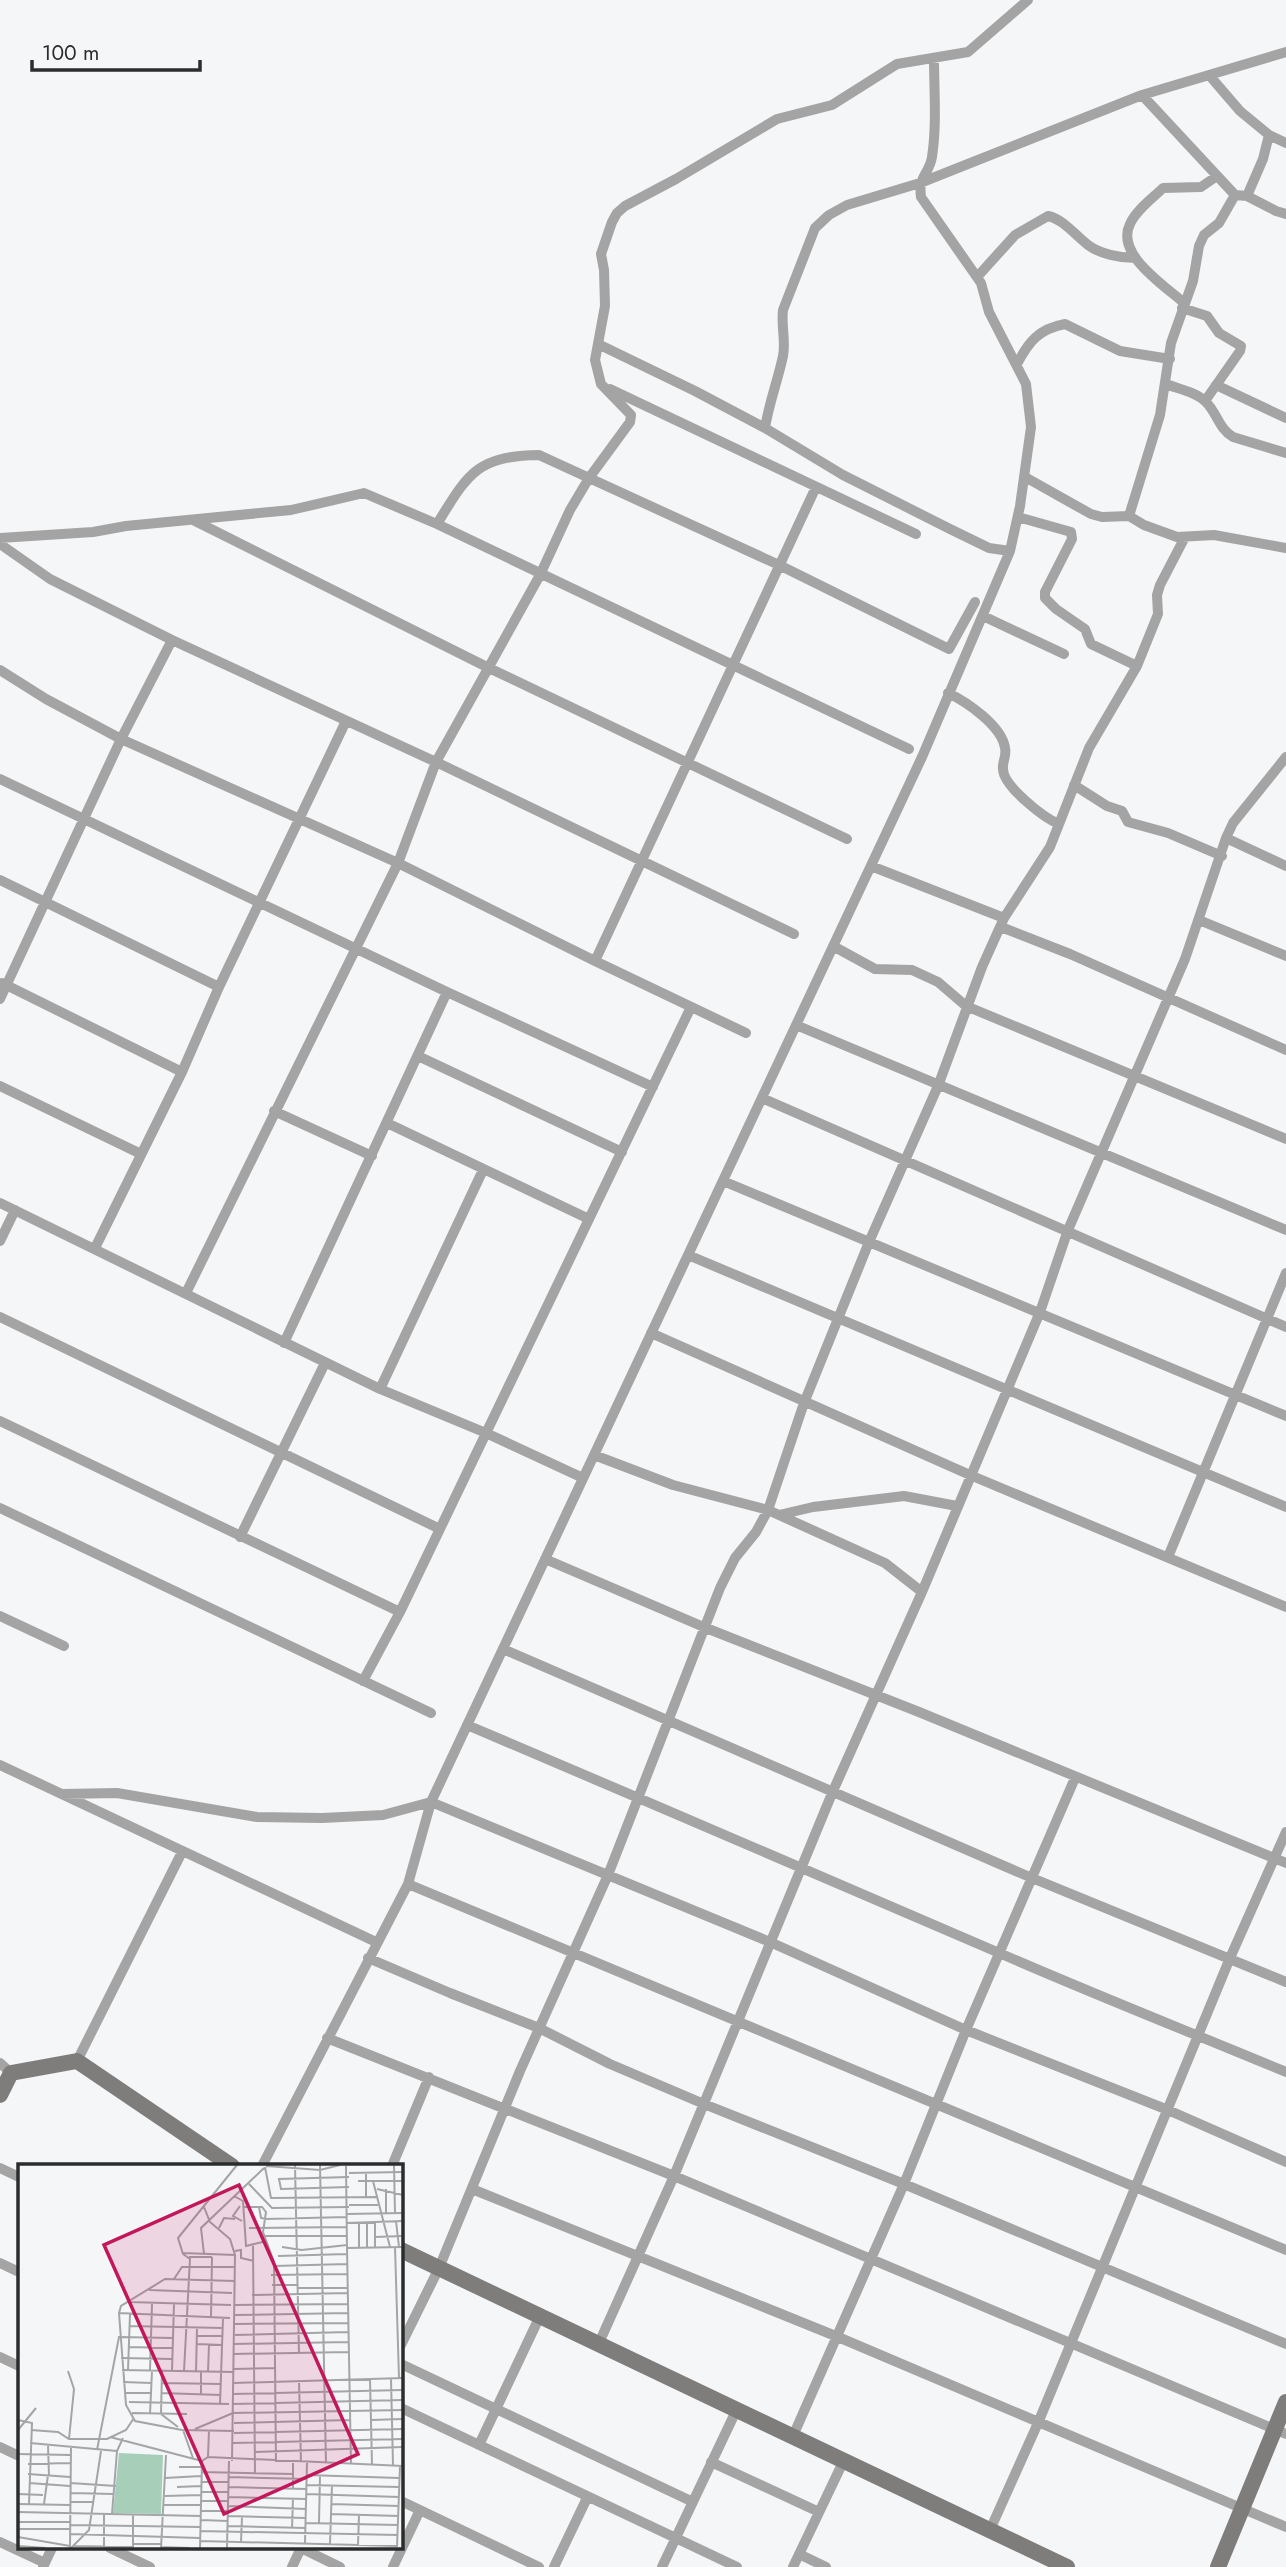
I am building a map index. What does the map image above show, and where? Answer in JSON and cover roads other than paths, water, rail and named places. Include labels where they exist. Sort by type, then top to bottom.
[{"type":"street","points":[[186,1293],[398,863],[436,762],[540,575],[570,510],[589,478],[630,422],[631,415],[601,384],[595,360],[606,306],[601,254],[612,222],[625,206],[777,119],[832,105],[897,64],[968,52],[1028,0]]},
{"type":"street","points":[[765,428],[770,399],[784,354],[781,321],[783,310],[815,228],[829,215],[847,205],[919,183],[1142,95],[1286,52]]},
{"type":"street","points":[[263,2164],[408,1884],[431,1802],[922,757],[1010,551],[1025,477],[1031,427],[1030,402],[1017,364],[989,312],[978,276],[921,197],[919,183],[930,165],[933,151],[934,58]]},
{"type":"street","points":[[1209,75],[1240,111],[1269,135],[1286,143]]},
{"type":"street","points":[[1142,95],[1235,195],[1247,196],[1286,214]]},
{"type":"street","points":[[1247,196],[1263,159],[1269,135]]},
{"type":"street","points":[[1205,401],[1241,346],[1219,333],[1207,316],[1183,305],[1135,258],[1127,246],[1129,226],[1163,188],[1196,189],[1217,176]]},
{"type":"street","points":[[1129,516],[1157,425],[1171,343],[1193,281],[1201,240],[1219,223],[1235,195]]},
{"type":"street","points":[[978,276],[1015,236],[1048,216],[1057,219],[1096,249],[1120,258],[1135,258]]},
{"type":"street","points":[[1017,364],[1030,341],[1038,334],[1065,324],[1120,351],[1170,359]]},
{"type":"street","points":[[598,344],[695,391],[765,428],[823,464],[950,529],[989,548],[1010,551]]},
{"type":"street","points":[[601,384],[916,534]]},
{"type":"street","points":[[1166,384],[1197,395],[1205,401],[1225,432],[1239,440],[1286,453]]},
{"type":"street","points":[[1216,385],[1286,418]]},
{"type":"street","points":[[437,524],[463,483],[476,470],[489,462],[517,455],[540,455],[779,565],[949,649],[975,602]]},
{"type":"street","points":[[1025,477],[1091,513],[1102,517],[1129,516],[1168,535],[1233,537],[1286,548]]},
{"type":"street","points":[[594,961],[816,487]]},
{"type":"street","points":[[0,538],[93,532],[291,510],[364,493],[437,524],[909,749]]},
{"type":"street","points":[[1018,517],[1071,532],[1072,539],[1046,589],[1045,598],[1085,629],[1091,644],[1138,666]]},
{"type":"street","points":[[191,519],[489,668],[847,839]]},
{"type":"street","points":[[402,2343],[439,2268],[572,1951],[608,1875],[720,1588],[735,1558],[774,1512],[804,1403],[869,1242],[937,1086],[966,1006],[1003,922],[1023,885],[1041,862],[1090,748],[1138,666],[1158,614],[1157,595],[1160,585],[1185,537]]},
{"type":"street","points":[[0,544],[50,579],[172,640],[436,762],[794,934]]},
{"type":"street","points":[[983,616],[1064,654]]},
{"type":"street","points":[[0,999],[3,983],[172,640]]},
{"type":"street","points":[[0,670],[46,699],[121,739],[398,863],[746,1033]]},
{"type":"street","points":[[948,694],[966,701],[990,722],[1005,745],[1003,773],[1020,799],[1040,811],[1045,818],[1059,824]]},
{"type":"street","points":[[95,1248],[181,1072],[346,720]]},
{"type":"street","points":[[599,2343],[674,2176],[833,1791],[922,1591],[1040,1312],[1068,1230],[1185,959],[1226,838],[1233,822],[1282,772],[1286,757]]},
{"type":"street","points":[[0,779],[653,1087]]},
{"type":"street","points":[[1074,785],[1107,806],[1122,811],[1128,822],[1168,833],[1222,856]]},
{"type":"street","points":[[1226,838],[1286,866]]},
{"type":"street","points":[[871,866],[1003,922],[1286,1050]]},
{"type":"street","points":[[0,880],[219,987]]},
{"type":"street","points":[[1199,919],[1286,956]]},
{"type":"street","points":[[833,946],[875,969],[912,970],[938,982],[966,1006],[1286,1139]]},
{"type":"street","points":[[3,983],[181,1072]]},
{"type":"street","points":[[284,1343],[447,992]]},
{"type":"street","points":[[363,1681],[400,1612],[691,1007]]},
{"type":"street","points":[[796,1025],[1286,1230]]},
{"type":"street","points":[[418,1056],[622,1152]]},
{"type":"street","points":[[0,1087],[141,1154]]},
{"type":"street","points":[[762,1098],[1286,1327]]},
{"type":"street","points":[[274,1111],[372,1156]]},
{"type":"street","points":[[387,1123],[589,1219]]},
{"type":"street","points":[[380,1389],[483,1170]]},
{"type":"street","points":[[723,1181],[1286,1416]]},
{"type":"street","points":[[0,1203],[380,1389],[486,1433],[583,1478]]},
{"type":"street","points":[[0,1241],[15,1210]]},
{"type":"street","points":[[688,1255],[1286,1507]]},
{"type":"street","points":[[1168,1557],[1286,1273]]},
{"type":"street","points":[[0,1318],[440,1529]]},
{"type":"street","points":[[651,1333],[970,1475],[1286,1606]]},
{"type":"street","points":[[240,1536],[325,1363]]},
{"type":"street","points":[[0,1421],[400,1612]]},
{"type":"street","points":[[594,1455],[673,1485],[774,1512],[885,1563],[922,1591]]},
{"type":"street","points":[[774,1512],[904,1496],[957,1506]]},
{"type":"street","points":[[0,1508],[431,1713]]},
{"type":"street","points":[[545,1559],[706,1628],[1281,1860]]},
{"type":"street","points":[[0,1616],[64,1646]]},
{"type":"street","points":[[503,1649],[1032,1878],[1286,1982]]},
{"type":"street","points":[[467,1726],[1286,2072]]},
{"type":"street","points":[[0,1765],[376,1942]]},
{"type":"street","points":[[793,2436],[904,2184],[966,2030],[1075,1778]]},
{"type":"street","points":[[62,1794],[117,1793],[270,1817],[383,1815],[431,1802],[771,1942],[966,2030],[1167,2110],[1286,2162]]},
{"type":"street","points":[[990,2530],[1038,2423],[1230,1958],[1281,1860],[1286,1832]]},
{"type":"street","points":[[77,2060],[182,1852]]},
{"type":"street","points":[[408,1884],[1286,2250]]},
{"type":"street","points":[[368,1958],[539,2028],[610,2064],[704,2105],[904,2184],[1286,2344]]},
{"type":"street","points":[[327,2038],[674,2176],[1281,2432]]},
{"type":"street","points":[[0,2095],[5,2068],[77,2060],[229,2164]]},
{"type":"street","points":[[393,2164],[429,2077]]},
{"type":"street","points":[[0,2168],[18,2177]]},
{"type":"street","points":[[472,2189],[838,2337],[1286,2527]]},
{"type":"street","points":[[402,2250],[990,2530],[1038,2561],[1067,2567]]},
{"type":"street","points":[[0,2263],[18,2272]]},
{"type":"street","points":[[479,2445],[540,2316]]},
{"type":"street","points":[[0,2357],[18,2366]]},
{"type":"street","points":[[402,2364],[693,2501]]},
{"type":"street","points":[[1217,2567],[1242,2509],[1281,2432],[1286,2402]]},
{"type":"street","points":[[402,2408],[737,2567]]},
{"type":"street","points":[[662,2567],[736,2411]]},
{"type":"street","points":[[0,2447],[18,2456]]},
{"type":"street","points":[[793,2567],[844,2460]]},
{"type":"street","points":[[711,2462],[819,2512]]},
{"type":"street","points":[[554,2567],[587,2498]]},
{"type":"street","points":[[402,2501],[539,2567]]},
{"type":"street","points":[[402,2548],[420,2510]]},
{"type":"street","points":[[0,2542],[44,2565]]},
{"type":"street","points":[[114,2550],[150,2567]]},
{"type":"street","points":[[292,2567],[300,2550]]},
{"type":"street","points":[[305,2550],[340,2567]]},
{"type":"street","points":[[393,2567],[401,2550]]},
{"type":"street","points":[[799,2554],[826,2567]]}]
